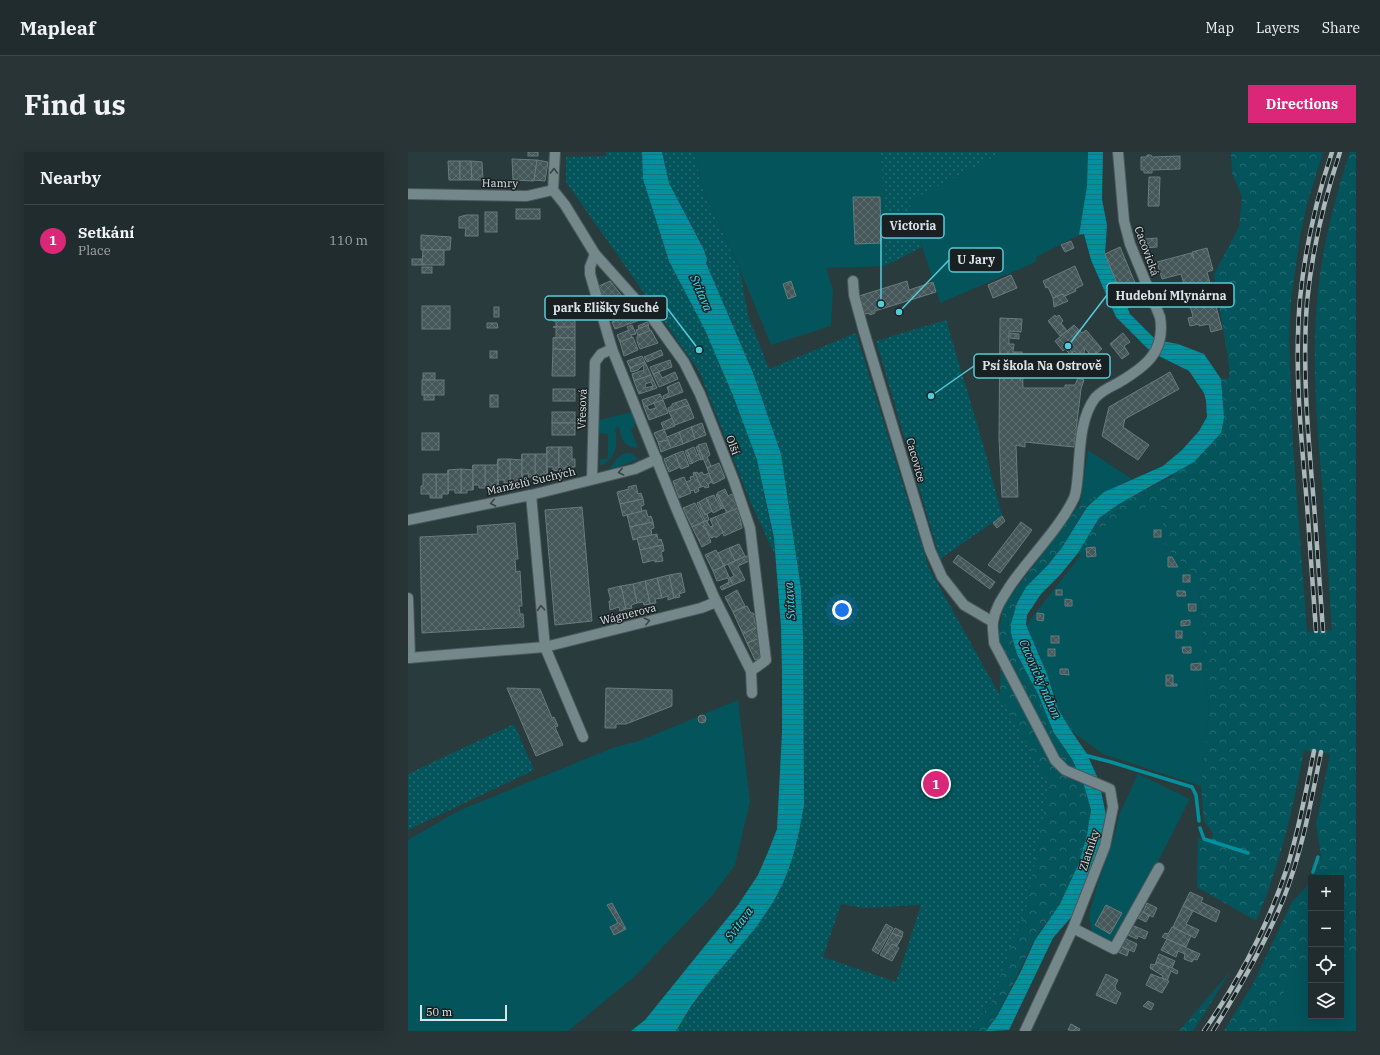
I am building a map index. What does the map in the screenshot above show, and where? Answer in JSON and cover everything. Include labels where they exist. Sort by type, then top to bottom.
[{"type":"street","points":[[554,190],[555,152]]},
{"type":"street","name":"Cacovická","points":[[993,622],[1001,600],[1064,516],[1075,496],[1084,425],[1088,408],[1096,396],[1133,374],[1154,355],[1160,341],[1162,329],[1160,317],[1130,244],[1124,221],[1118,152]]},
{"type":"street","name":"Hamry","points":[[408,194],[527,196],[554,190]]},
{"type":"street","name":"Olší","points":[[554,190],[565,205],[594,254],[653,319],[684,362],[700,394],[734,481],[750,528],[766,660],[751,671]]},
{"type":"street","points":[[594,254],[590,266],[591,279],[612,349],[676,508],[716,602],[751,671],[752,693]]},
{"type":"street","name":"Cacovice","points":[[853,281],[854,295],[930,550],[942,577],[964,605],[993,622]]},
{"type":"street","name":"Vřesová","points":[[592,479],[595,362],[601,354],[612,349]]},
{"type":"street","name":"Manželů Suchých","points":[[408,520],[531,495],[635,469],[657,459]]},
{"type":"street","points":[[531,495],[545,647],[583,737]]},
{"type":"street","name":"Wágnerova","points":[[408,598],[409,658],[545,647],[701,608],[716,602]]},
{"type":"street","name":"Zlatníky","points":[[993,622],[994,643],[1051,755],[1065,770],[1110,789],[1113,807],[1105,846],[1074,928],[1025,1031]]},
{"type":"street","points":[[1074,928],[1114,949],[1159,868]]},
{"type":"green space","points":[[606,152],[642,152],[643,179],[669,261],[705,330],[734,398],[757,460],[775,555],[750,501],[699,371],[566,182],[566,157],[606,156]]},
{"type":"green space","points":[[662,152],[694,152],[702,188],[740,271],[748,315],[769,369],[856,333],[929,568],[1049,784],[1026,909],[1002,971],[994,998],[970,1031],[676,1031],[696,999],[753,930],[803,743],[803,634],[801,589],[772,430],[753,373],[706,263],[704,250],[669,183]],"holes":[[[841,904],[863,908],[921,905],[896,982],[823,957]]]},
{"type":"green space","points":[[694,152],[881,152],[885,266],[826,268],[833,290],[831,326],[771,345],[740,270],[702,188]]},
{"type":"green space","points":[[881,152],[1003,152],[909,201],[922,247],[885,266]]},
{"type":"green space","points":[[1003,152],[1088,152],[1087,186],[1079,235],[1036,257],[1037,261],[1027,266],[940,303],[908,201]]},
{"type":"green space","points":[[1231,152],[1323,152],[1307,204],[1300,236],[1291,300],[1289,338],[1293,446],[1307,632],[1332,630],[1317,422],[1315,350],[1317,303],[1329,226],[1350,152],[1356,152],[1356,961],[1344,956],[1344,875],[1315,875],[1321,856],[1316,825],[1330,754],[1304,750],[1285,837],[1265,900],[1256,921],[1197,887],[1198,838],[1211,843],[1213,833],[1204,821],[1201,786],[1209,710],[1198,577],[1166,548],[1160,500],[1103,527],[1081,555],[1078,553],[1099,518],[1119,504],[1172,476],[1223,400],[1221,379],[1229,378],[1229,365],[1214,274],[1239,227],[1242,197],[1232,173]]},
{"type":"green space","points":[[946,320],[985,451],[1002,516],[940,559],[876,341]]},
{"type":"green space","points":[[633,412],[637,423],[634,424],[635,427],[631,429],[638,448],[626,444],[622,439],[619,427],[615,428],[615,450],[610,459],[600,466],[600,459],[608,459],[608,434],[599,433],[599,420]]},
{"type":"green space","points":[[1088,450],[1132,479],[1080,504]]},
{"type":"green space","points":[[625,453],[630,453],[639,459],[609,470],[617,458]]},
{"type":"green space","points":[[1104,492],[1086,507],[1063,546],[1048,565],[1026,587],[1017,603],[1041,699],[1053,730],[1071,758],[1083,782],[1090,809],[1089,832],[1081,858],[1065,894],[1037,936],[1000,1009],[986,1031],[970,1031],[994,998],[1049,784],[1000,696],[1001,646],[998,634],[1004,605],[1080,504]]},
{"type":"green space","points":[[1160,499],[1166,548],[1198,577],[1209,710],[1201,786],[1103,754],[1069,729],[1058,709],[1047,674],[1026,625],[1103,527]]},
{"type":"green space","points":[[738,700],[750,802],[735,865],[713,895],[633,978],[568,1031],[408,1031],[408,840],[458,811],[615,747],[639,741]]},
{"type":"green space","points":[[514,724],[534,770],[408,830],[408,774]]},
{"type":"green space","points":[[1138,774],[1190,799],[1134,908],[1129,912],[1111,941],[1105,941],[1092,933],[1089,915],[1115,833],[1119,815]]},
{"type":"green space","points":[[1308,885],[1308,964],[1293,976],[1284,992],[1278,1015],[1279,1031],[1224,1031],[1253,984],[1292,902]]},
{"type":"green space","points":[[1344,956],[1356,961],[1356,1031],[1279,1031],[1278,1015],[1284,992],[1293,976],[1308,964],[1308,1019],[1344,1019]]},
{"type":"green space","points":[[1230,972],[1193,1031],[1179,1031]]},
{"type":"water","name":"Svitava","points":[[642,152],[662,152],[669,183],[704,250],[707,260],[706,263],[753,373],[781,454],[801,589],[803,634],[804,805],[798,837],[789,869],[772,904],[752,932],[697,998],[676,1031],[631,1031],[645,1020],[738,905],[758,875],[777,829],[782,732],[781,627],[774,538],[757,460],[734,398],[705,330],[669,261],[643,179]]},
{"type":"water","name":"Cacovický náhon","points":[[1088,152],[1103,152],[1102,199],[1107,225],[1105,254],[1130,314],[1156,340],[1178,344],[1204,354],[1221,379],[1224,418],[1221,433],[1194,462],[1119,504],[1099,518],[1078,553],[1060,575],[1041,594],[1027,615],[1026,625],[1047,674],[1058,709],[1087,754],[1099,781],[1106,815],[1103,842],[1073,915],[1053,938],[1009,1030],[986,1031],[997,1016],[1021,971],[1035,940],[1060,904],[1079,863],[1087,835],[1091,810],[1084,785],[1072,759],[1054,733],[1038,694],[1017,654],[1011,633],[1011,624],[1017,603],[1026,587],[1048,565],[1063,546],[1087,507],[1104,492],[1163,466],[1182,450],[1199,431],[1207,417],[1204,393],[1189,371],[1151,352],[1116,317],[1091,260],[1084,234],[1079,235],[1087,186]]},
{"type":"building","points":[[528,152],[538,152],[538,156],[528,156]]},
{"type":"building","points":[[1147,155],[1151,155],[1152,157],[1180,156],[1180,169],[1152,170],[1152,173],[1144,173],[1144,170],[1141,170],[1141,157],[1147,157]]},
{"type":"building","points":[[512,159],[537,160],[534,181],[513,180]]},
{"type":"building","points":[[537,160],[548,162],[545,181],[534,180]]},
{"type":"building","points":[[448,161],[460,161],[460,180],[449,180]]},
{"type":"building","points":[[460,161],[471,161],[472,180],[460,180]]},
{"type":"building","points":[[471,161],[482,162],[483,180],[472,180]]},
{"type":"building","points":[[1149,177],[1160,177],[1159,206],[1148,206]]},
{"type":"building","points":[[853,197],[880,197],[881,243],[855,244]]},
{"type":"building","points":[[516,209],[540,209],[540,219],[516,219]]},
{"type":"building","points":[[485,212],[497,212],[497,232],[485,232]]},
{"type":"building","points":[[466,215],[478,215],[478,236],[465,236],[466,228],[459,228],[459,217]]},
{"type":"building","points":[[421,235],[451,237],[450,250],[421,250]]},
{"type":"building","points":[[1157,238],[1157,247],[1145,248],[1145,239]]},
{"type":"building","points":[[1071,241],[1074,248],[1065,252],[1061,245]]},
{"type":"building","points":[[1120,247],[1143,302],[1127,308],[1105,254]]},
{"type":"building","points":[[1207,248],[1213,270],[1207,272],[1222,329],[1211,332],[1209,324],[1190,326],[1188,318],[1193,317],[1189,302],[1198,300],[1196,295],[1188,297],[1181,274],[1162,279],[1157,262],[1191,253],[1194,259],[1192,252]]},
{"type":"building","points":[[423,250],[444,250],[444,265],[422,265]]},
{"type":"building","points":[[412,259],[422,259],[422,265],[412,265]]},
{"type":"building","points":[[1075,266],[1083,285],[1075,289],[1076,291],[1065,296],[1063,294],[1053,298],[1048,287],[1046,288],[1043,281]]},
{"type":"building","points":[[422,267],[432,267],[432,273],[422,273]]},
{"type":"building","points":[[1011,275],[1017,288],[993,298],[988,285]]},
{"type":"building","points":[[610,281],[622,296],[605,302],[599,286]]},
{"type":"building","points":[[791,281],[796,296],[788,299],[783,284]]},
{"type":"building","points":[[907,281],[909,290],[933,282],[936,292],[875,311],[875,313],[870,315],[869,313],[865,314],[859,296]]},
{"type":"building","points":[[1063,294],[1068,301],[1054,307],[1053,298]]},
{"type":"building","points":[[622,296],[632,307],[610,316],[605,302]]},
{"type":"building","points":[[422,306],[450,306],[450,329],[422,329]]},
{"type":"building","points":[[494,307],[499,307],[499,317],[494,317]]},
{"type":"building","points":[[631,308],[631,315],[636,313],[637,317],[640,316],[643,319],[615,329],[612,322],[623,318],[621,312]]},
{"type":"building","points":[[553,313],[575,313],[575,327],[553,327],[556,326],[556,321],[553,321]]},
{"type":"building","points":[[1055,315],[1056,317],[1059,315],[1063,321],[1061,323],[1067,331],[1060,336],[1048,321]]},
{"type":"building","points":[[1000,318],[1022,319],[1021,332],[1009,331],[1009,344],[1014,344],[1013,352],[1022,352],[1023,388],[1065,388],[1065,385],[1075,385],[1078,378],[1084,380],[1081,389],[1074,447],[1025,442],[1025,447],[1016,445],[1018,497],[1002,497],[999,439]]},
{"type":"building","points":[[647,322],[649,325],[639,329],[638,326]]},
{"type":"building","points":[[487,323],[497,323],[498,328],[487,328]]},
{"type":"building","points":[[632,325],[636,334],[631,335],[632,338],[620,342],[617,335],[629,330],[627,327]]},
{"type":"building","points":[[648,325],[650,331],[638,335],[636,330]]},
{"type":"building","points":[[1074,325],[1082,333],[1086,330],[1102,349],[1092,357],[1085,348],[1084,353],[1081,356],[1078,356],[1075,351],[1068,356],[1070,354],[1065,349],[1063,351],[1055,341]]},
{"type":"building","points":[[556,327],[575,327],[575,338],[556,338]]},
{"type":"building","points":[[651,330],[658,343],[640,349],[637,336]]},
{"type":"building","points":[[1010,333],[1019,334],[1019,339],[1010,338]]},
{"type":"building","points":[[1123,333],[1130,342],[1124,346],[1129,354],[1122,359],[1110,344]]},
{"type":"building","points":[[633,337],[638,350],[624,356],[620,342]]},
{"type":"building","points":[[553,338],[575,338],[575,350],[553,349]]},
{"type":"building","points":[[553,349],[575,350],[575,376],[552,376]]},
{"type":"building","points":[[661,350],[663,355],[647,362],[644,357]]},
{"type":"building","points":[[490,351],[497,351],[497,358],[490,358]]},
{"type":"building","points":[[1074,353],[1078,358],[1071,364],[1066,360]]},
{"type":"building","points":[[642,356],[645,362],[630,368],[627,361]]},
{"type":"building","points":[[670,360],[672,367],[653,374],[650,367]]},
{"type":"building","points":[[645,362],[651,375],[634,381],[632,374],[644,370],[643,365],[638,370],[631,372],[630,368]]},
{"type":"building","points":[[659,372],[662,378],[675,372],[678,379],[659,387],[653,374]]},
{"type":"building","points":[[1170,372],[1179,389],[1125,419],[1123,427],[1149,445],[1138,460],[1102,436],[1109,407]]},
{"type":"building","points":[[423,373],[435,373],[435,380],[423,380]]},
{"type":"building","points":[[651,375],[657,388],[639,394],[634,381]],"holes":[[[651,382],[653,386],[646,388],[645,384]]]},
{"type":"building","points":[[422,380],[444,380],[444,395],[422,395]]},
{"type":"building","points":[[679,382],[683,392],[664,399],[663,396],[669,393],[667,387]]},
{"type":"building","points":[[553,389],[575,389],[575,401],[553,401]]},
{"type":"building","points":[[660,394],[663,400],[644,407],[642,400]]},
{"type":"building","points":[[424,395],[434,395],[434,400],[424,400]]},
{"type":"building","points":[[490,395],[498,395],[498,407],[490,407]]},
{"type":"building","points":[[686,399],[689,405],[669,412],[668,408],[672,406],[672,404]]},
{"type":"building","points":[[663,400],[668,413],[649,420],[644,407],[647,406],[649,410],[656,408],[654,403]]},
{"type":"building","points":[[689,405],[694,418],[675,425],[669,412]]},
{"type":"building","points":[[552,412],[575,412],[575,423],[552,423]]},
{"type":"building","points":[[672,418],[675,426],[664,430],[661,423]]},
{"type":"building","points":[[552,423],[575,423],[575,435],[552,435]]},
{"type":"building","points":[[702,423],[706,435],[695,439],[691,427]]},
{"type":"building","points":[[691,427],[695,439],[683,444],[679,432]]},
{"type":"building","points":[[664,429],[668,440],[658,442],[654,433]]},
{"type":"building","points":[[679,432],[683,444],[671,448],[667,437]]},
{"type":"building","points":[[422,433],[439,433],[439,450],[422,450]]},
{"type":"building","points":[[668,440],[671,448],[661,452],[658,442]]},
{"type":"building","points":[[706,443],[710,455],[707,457],[711,466],[707,468],[698,445]]},
{"type":"building","points":[[698,446],[703,459],[701,460],[696,447]]},
{"type":"building","points":[[547,447],[559,447],[559,471],[553,470],[553,467],[547,467]]},
{"type":"building","points":[[559,447],[572,447],[572,459],[575,459],[575,467],[565,467],[565,471],[559,471]]},
{"type":"building","points":[[694,447],[697,455],[699,454],[701,459],[692,463],[687,450]]},
{"type":"building","points":[[687,450],[693,463],[690,464],[685,451]]},
{"type":"building","points":[[683,451],[689,466],[681,469],[675,454]]},
{"type":"building","points":[[522,454],[535,454],[535,477],[528,477],[529,474],[523,474],[522,480]]},
{"type":"building","points":[[535,454],[547,454],[547,474],[541,474],[541,477],[535,477]]},
{"type":"building","points":[[675,454],[680,467],[669,472],[664,459]]},
{"type":"building","points":[[498,459],[498,485],[492,485],[492,488],[485,488],[485,465],[497,465]]},
{"type":"building","points":[[498,459],[510,459],[510,483],[504,483],[504,480],[498,480]]},
{"type":"building","points":[[510,459],[522,460],[522,480],[516,480],[516,483],[510,483]]},
{"type":"building","points":[[719,463],[725,478],[713,484],[707,468]]},
{"type":"building","points":[[473,465],[485,465],[485,488],[479,488],[479,485],[473,485]]},
{"type":"building","points":[[461,469],[473,470],[473,490],[467,490],[467,493],[461,493]]},
{"type":"building","points":[[461,469],[461,493],[455,493],[455,490],[449,490],[448,494],[448,470]]},
{"type":"building","points":[[695,472],[701,487],[698,488],[699,491],[695,493],[694,490],[690,491],[686,482],[691,480],[690,477],[694,476],[693,473]]},
{"type":"building","points":[[697,472],[698,474],[702,472],[704,475],[709,473],[712,482],[708,484],[709,487],[701,487],[695,473]]},
{"type":"building","points":[[423,474],[436,474],[436,498],[430,498],[430,494],[421,494]]},
{"type":"building","points":[[436,474],[448,474],[448,494],[442,494],[442,498],[436,498]]},
{"type":"building","points":[[684,477],[691,493],[679,498],[673,481]]},
{"type":"building","points":[[636,485],[638,494],[641,493],[643,499],[620,504],[617,492],[629,489],[628,487]]},
{"type":"building","points":[[725,489],[728,496],[732,494],[738,508],[727,513],[717,493]]},
{"type":"building","points":[[717,494],[724,508],[722,509],[716,495]]},
{"type":"building","points":[[714,495],[721,509],[713,513],[706,498]]},
{"type":"building","points":[[706,498],[712,511],[705,515],[699,502]]},
{"type":"building","points":[[643,499],[644,505],[641,506],[642,512],[623,516],[620,504]]},
{"type":"building","points":[[699,502],[709,520],[705,521],[697,503]]},
{"type":"building","points":[[695,503],[704,522],[692,527],[683,508]]},
{"type":"building","points":[[582,507],[592,621],[555,625],[545,510]]},
{"type":"building","points":[[738,508],[742,528],[724,536],[715,517]]},
{"type":"building","points":[[646,510],[648,517],[651,516],[653,522],[630,527],[627,515]]},
{"type":"building","points":[[1002,516],[1005,521],[997,528],[993,523]]},
{"type":"building","points":[[715,517],[723,532],[716,538],[716,536],[711,538],[703,522],[707,521],[710,527],[713,526],[710,519]]},
{"type":"building","points":[[653,522],[654,528],[651,529],[652,535],[633,540],[630,527]]},
{"type":"building","points":[[703,522],[705,525],[703,526],[706,529],[711,542],[702,547],[692,527]]},
{"type":"building","points":[[1021,522],[1032,530],[1000,573],[988,565]]},
{"type":"building","points":[[515,523],[518,559],[515,559],[516,572],[520,571],[522,606],[519,606],[520,614],[523,614],[524,627],[422,633],[420,537],[478,534],[477,526]]},
{"type":"building","points":[[1154,530],[1161,530],[1161,537],[1154,537]]},
{"type":"building","points":[[657,534],[658,540],[661,539],[663,545],[640,550],[637,538]]},
{"type":"building","points":[[739,544],[745,556],[735,561],[729,548]]},
{"type":"building","points":[[663,545],[664,551],[661,552],[663,561],[655,562],[654,560],[643,563],[640,550]]},
{"type":"building","points":[[1095,547],[1096,556],[1087,557],[1086,548]]},
{"type":"building","points":[[729,548],[735,561],[724,566],[718,553]]},
{"type":"building","points":[[716,550],[724,566],[713,571],[705,555]]},
{"type":"building","points":[[749,555],[749,561],[738,566],[745,580],[733,585],[730,578],[734,576],[728,564]]},
{"type":"building","points":[[958,555],[995,582],[990,589],[953,562]]},
{"type":"building","points":[[1168,557],[1172,557],[1178,567],[1168,567]]},
{"type":"building","points":[[724,566],[733,585],[722,590],[720,587],[729,582],[728,578],[717,581],[713,571]]},
{"type":"building","points":[[681,573],[685,592],[679,594],[680,597],[674,598],[669,575]]},
{"type":"building","points":[[669,575],[674,598],[668,600],[668,596],[662,598],[657,578]]},
{"type":"building","points":[[1183,575],[1190,575],[1190,582],[1183,582]]},
{"type":"building","points":[[657,578],[662,598],[655,599],[656,603],[650,604],[645,581]]},
{"type":"building","points":[[645,581],[650,604],[644,605],[643,602],[637,603],[633,584]]},
{"type":"building","points":[[633,584],[637,603],[631,605],[632,608],[626,609],[621,586]]},
{"type":"building","points":[[621,586],[626,609],[620,611],[619,607],[610,610],[609,601],[611,601],[608,589]]},
{"type":"building","points":[[737,590],[745,606],[733,612],[725,597]]},
{"type":"building","points":[[1056,590],[1062,590],[1062,595],[1056,595]]},
{"type":"building","points":[[1177,591],[1185,591],[1186,596],[1177,596]]},
{"type":"building","points":[[1065,599],[1072,600],[1072,606],[1065,606]]},
{"type":"building","points":[[1188,604],[1196,604],[1196,611],[1189,611]]},
{"type":"building","points":[[747,606],[751,613],[756,616],[756,619],[754,620],[757,627],[743,634],[733,612]]},
{"type":"building","points":[[1037,613],[1044,614],[1043,621],[1037,620]]},
{"type":"building","points":[[1190,620],[1190,625],[1181,626],[1181,621]]},
{"type":"building","points":[[757,627],[760,638],[747,643],[743,634]]},
{"type":"building","points":[[1176,631],[1182,631],[1182,638],[1176,638]]},
{"type":"building","points":[[1051,636],[1059,636],[1059,643],[1051,643]]},
{"type":"building","points":[[760,638],[763,657],[755,660],[747,643]]},
{"type":"building","points":[[1182,647],[1191,647],[1191,653],[1183,653]]},
{"type":"building","points":[[1048,649],[1055,649],[1055,656],[1048,656]]},
{"type":"building","points":[[1201,663],[1201,670],[1191,670],[1191,664]]},
{"type":"building","points":[[1060,669],[1068,669],[1069,675],[1060,674]]},
{"type":"building","points":[[1166,675],[1173,675],[1173,684],[1177,684],[1177,686],[1166,686]]},
{"type":"building","points":[[507,688],[540,689],[552,718],[554,717],[558,726],[555,727],[563,745],[536,756]]},
{"type":"building","points":[[606,688],[672,690],[672,706],[626,724],[616,724],[616,728],[605,728]]},
{"type":"building","points":[[700,715],[704,715],[706,719],[704,723],[700,723],[698,721],[698,717]]},
{"type":"building","points":[[1190,892],[1203,898],[1201,902],[1220,911],[1216,922],[1183,906]]},
{"type":"building","points":[[612,903],[626,929],[614,935],[610,927],[618,923],[607,905]]},
{"type":"building","points":[[1147,903],[1157,908],[1153,917],[1143,912]]},
{"type":"building","points":[[1106,905],[1122,913],[1110,934],[1095,925]]},
{"type":"building","points":[[1183,906],[1193,911],[1186,924],[1199,930],[1195,938],[1173,927]]},
{"type":"building","points":[[1140,911],[1150,915],[1146,922],[1136,917]]},
{"type":"building","points":[[886,924],[893,928],[878,954],[872,950]]},
{"type":"building","points":[[1132,925],[1148,932],[1145,939],[1138,936],[1137,939],[1128,935]]},
{"type":"building","points":[[1172,927],[1191,936],[1186,947],[1162,937],[1165,933],[1168,934]]},
{"type":"building","points":[[895,928],[903,932],[902,937],[892,933]]},
{"type":"building","points":[[892,933],[902,937],[897,946],[892,944],[884,957],[880,955]]},
{"type":"building","points":[[1124,938],[1137,944],[1134,952],[1120,946]]},
{"type":"building","points":[[1167,939],[1200,954],[1197,960],[1194,959],[1192,962],[1184,959],[1185,954],[1178,951],[1176,957],[1161,950]]},
{"type":"building","points":[[892,944],[899,948],[892,961],[884,957]]},
{"type":"building","points":[[1120,946],[1129,950],[1127,956],[1118,952]]},
{"type":"building","points":[[1159,954],[1175,961],[1172,968],[1156,962]]},
{"type":"building","points":[[1156,962],[1178,971],[1177,974],[1171,971],[1167,981],[1162,978],[1163,976],[1150,968],[1151,964],[1155,965]]},
{"type":"building","points":[[1106,974],[1118,980],[1115,986],[1116,990],[1121,993],[1116,1004],[1096,995]]},
{"type":"building","points":[[1151,974],[1169,981],[1162,993],[1146,985]]},
{"type":"building","points":[[1148,1001],[1154,1004],[1151,1010],[1143,1006]]},
{"type":"building","points":[[1071,1024],[1080,1029],[1079,1031],[1068,1030]]},
{"type":"waterway","points":[[1084,755],[1192,787],[1196,795],[1199,821]]},
{"type":"waterway","points":[[1200,828],[1204,839],[1248,853]]},
{"type":"waterway","points":[[1313,872],[1318,857]]},
{"type":"railway","points":[[1316,631],[1299,402],[1298,325],[1302,280],[1308,243],[1316,206],[1332,152]]},
{"type":"railway","points":[[1323,631],[1306,403],[1305,352],[1307,302],[1315,245],[1340,152]]},
{"type":"railway","points":[[1204,1031],[1241,972],[1271,911],[1287,868],[1295,839],[1314,751]]},
{"type":"railway","points":[[1213,1031],[1251,967],[1268,934],[1290,882],[1310,808],[1321,752]]},
{"type":"place","name":"Victoria","points":[[881,304]]},
{"type":"place","name":"U Jary","points":[[899,312]]},
{"type":"place","name":"Hudební Mlynárna","points":[[1068,346]]},
{"type":"place","name":"park Elišky Suché","points":[[699,350]]},
{"type":"place","name":"Psí škola Na Ostrově","points":[[931,396]]},
{"type":"place","name":"Setkání","points":[[936,784]]}]
